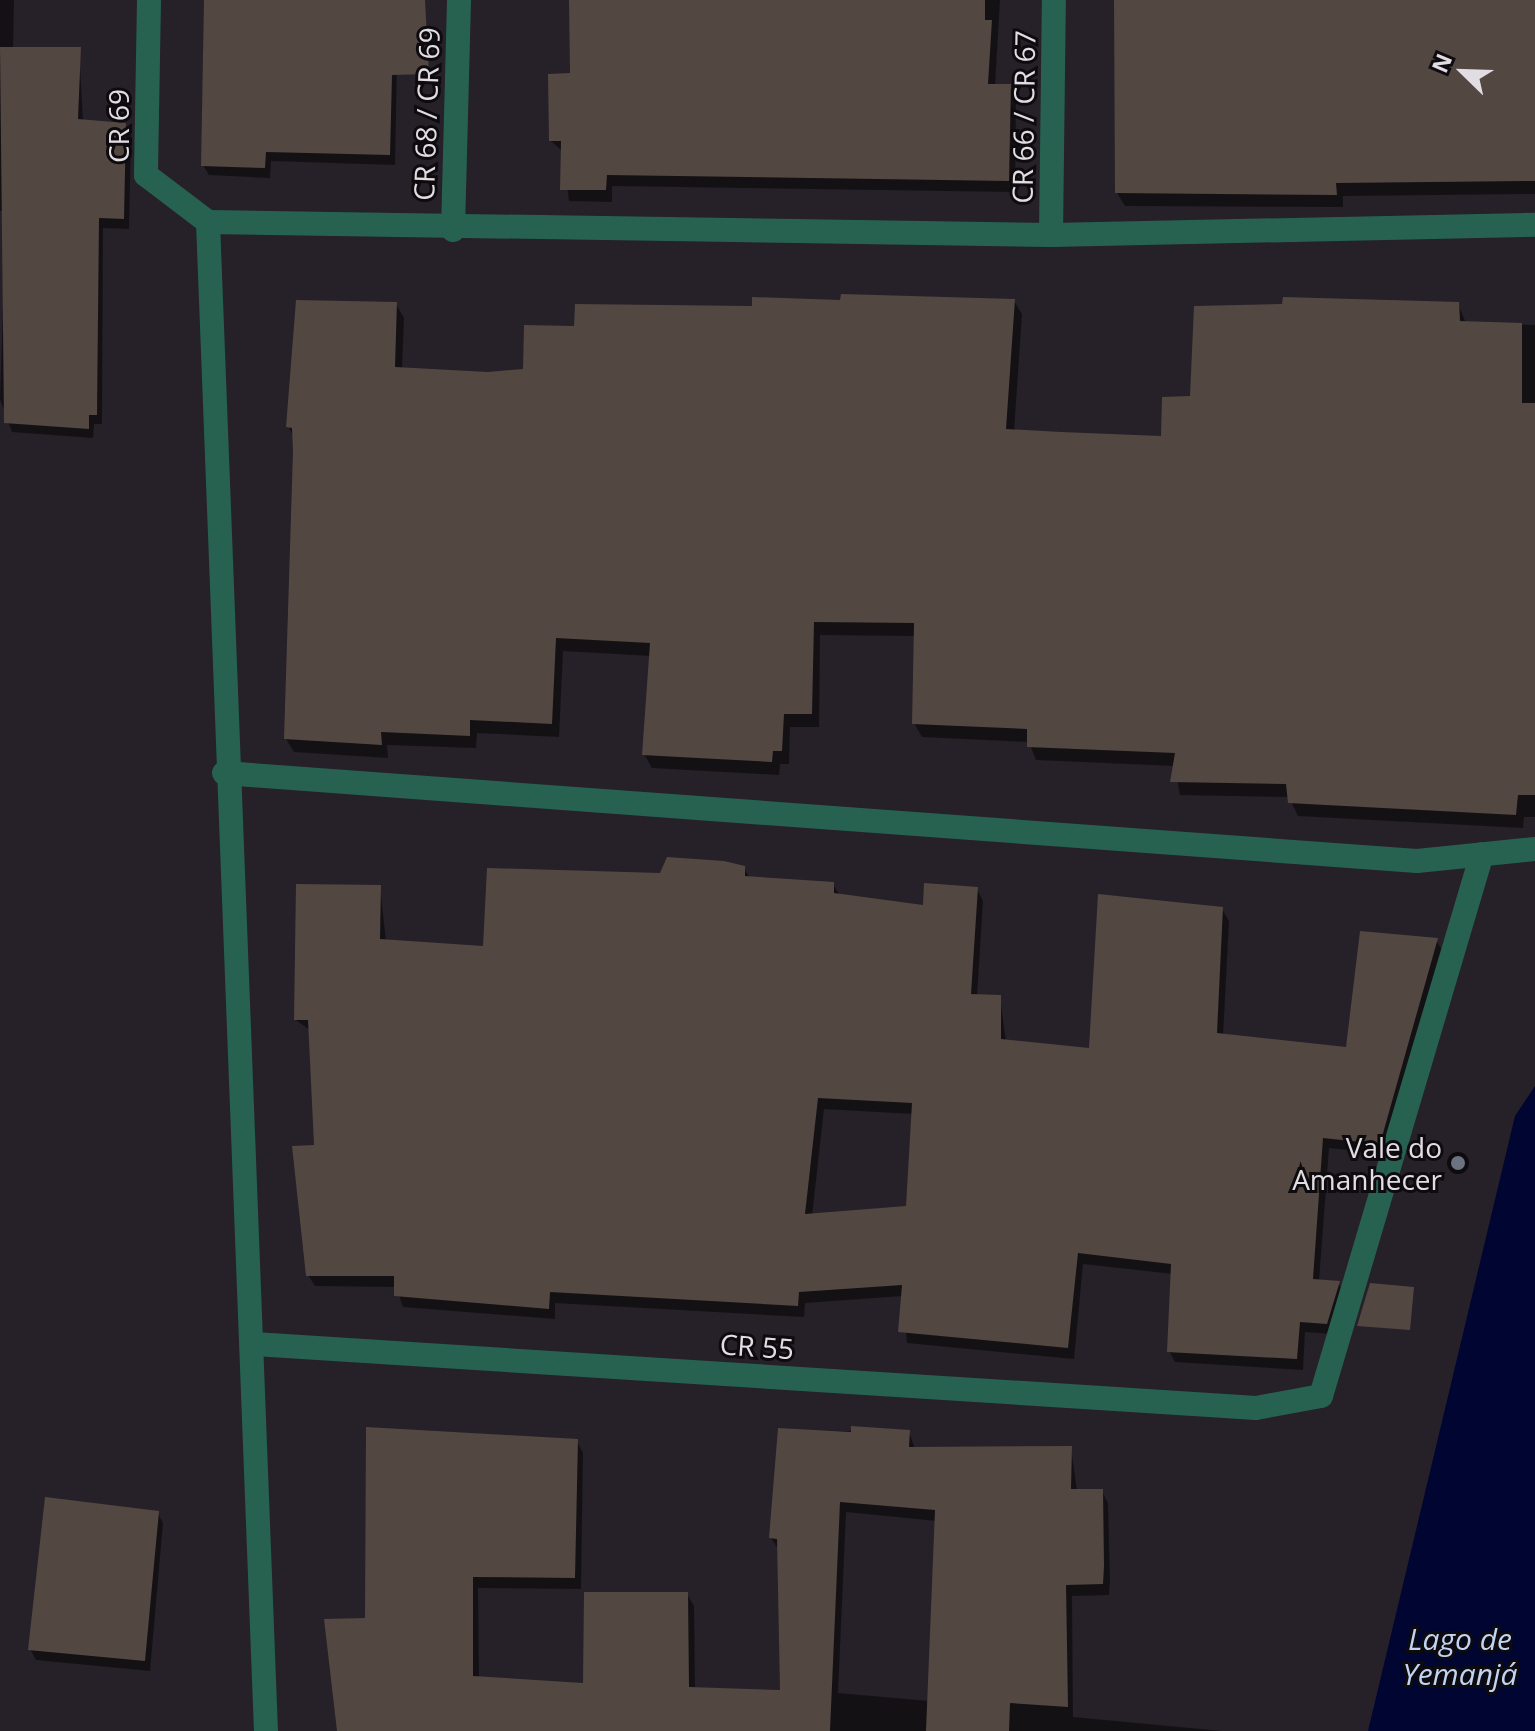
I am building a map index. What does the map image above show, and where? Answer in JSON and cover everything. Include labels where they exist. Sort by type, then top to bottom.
[{"type":"street","name":"CR 69","points":[[149,0],[146,175],[208,222]]},
{"type":"street","name":"CR 68 / CR 69","points":[[453,230],[459,0]]},
{"type":"street","name":"CR 66 / CR 67","points":[[1051,235],[1054,0]]},
{"type":"street","points":[[266,1731],[254,1344],[224,773],[208,222],[453,230],[1051,235],[1535,225]]},
{"type":"street","points":[[224,773],[1417,861],[1535,849]]},
{"type":"street","name":"CR 55","points":[[254,1344],[1256,1408],[1321,1396],[1333,1375],[1482,854]]},
{"type":"water","name":"Lago de Yemanjá","points":[[1535,1086],[1535,1731],[1368,1731],[1515,1116]]},
{"type":"building","points":[[204,0],[425,0],[429,74],[392,75],[390,155],[266,152],[265,168],[201,166]]},
{"type":"building","points":[[569,0],[985,0],[985,20],[992,20],[988,84],[1011,84],[1009,181],[607,175],[606,190],[560,190],[561,141],[549,141],[548,74],[570,73]]},
{"type":"building","points":[[1114,0],[1535,0],[1535,181],[1336,183],[1337,195],[1115,193]]},
{"type":"building","points":[[0,47],[81,47],[78,119],[126,123],[124,219],[99,218],[97,415],[89,415],[89,429],[4,423]]},
{"type":"building","points":[[841,294],[1015,299],[1006,429],[1061,432],[1161,436],[1162,397],[1190,396],[1194,306],[1282,304],[1283,297],[1459,302],[1460,321],[1522,323],[1522,403],[1535,403],[1535,795],[1518,795],[1516,815],[1288,803],[1286,784],[1170,782],[1175,753],[1027,747],[1027,729],[912,724],[914,623],[814,622],[812,714],[784,714],[782,751],[773,751],[772,762],[642,755],[650,643],[556,638],[552,724],[470,720],[470,736],[381,732],[382,745],[284,739],[293,451],[292,428],[286,427],[296,300],[397,302],[395,367],[488,372],[523,369],[524,325],[574,326],[575,304],[752,306],[752,297],[840,300]]},
{"type":"building","points":[[667,857],[724,861],[745,866],[745,876],[834,882],[834,893],[923,905],[924,883],[978,887],[971,994],[1001,995],[1001,1039],[1089,1048],[1098,894],[1223,907],[1217,1033],[1346,1047],[1360,931],[1438,938],[1380,1144],[1323,1138],[1313,1279],[1340,1281],[1327,1324],[1300,1322],[1297,1359],[1167,1352],[1171,1264],[1078,1253],[1068,1348],[898,1332],[902,1285],[799,1292],[798,1306],[550,1292],[549,1309],[394,1296],[394,1276],[306,1276],[292,1146],[314,1145],[308,1020],[294,1020],[296,884],[381,885],[380,939],[483,946],[487,868],[660,873]],"holes":[[[818,1098],[912,1103],[906,1206],[805,1214]]]},
{"type":"building","points":[[1370,1283],[1414,1287],[1410,1330],[1357,1326]]},
{"type":"building","points":[[851,1426],[910,1430],[909,1447],[1072,1446],[1071,1489],[1103,1489],[1104,1566],[1103,1584],[1066,1585],[1068,1707],[1010,1703],[1009,1731],[926,1731],[935,1510],[840,1502],[830,1731],[337,1731],[324,1619],[365,1618],[366,1427],[578,1439],[575,1578],[473,1577],[473,1676],[583,1683],[584,1592],[688,1592],[689,1687],[780,1690],[777,1539],[769,1538],[778,1428],[851,1432]]},
{"type":"building","points":[[45,1497],[159,1511],[145,1661],[28,1650]]},
{"type":"place","name":"Vale do Amanhecer","points":[[1458,1163]]}]
